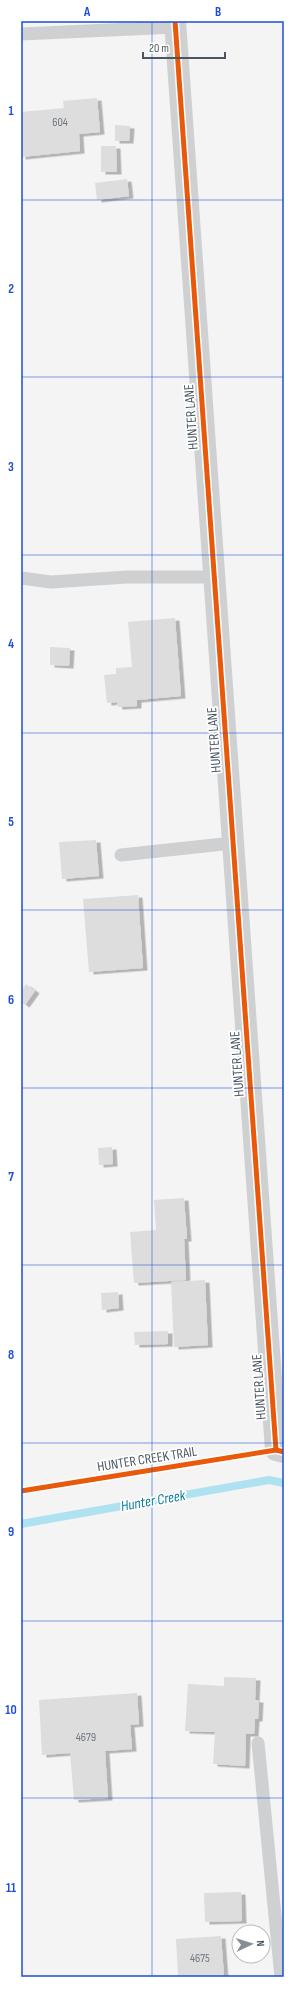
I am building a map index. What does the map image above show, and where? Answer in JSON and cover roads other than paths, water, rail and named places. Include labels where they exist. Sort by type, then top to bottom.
[{"type":"street","name":"HUNTER LANE","points":[[175,24],[276,1450],[284,1452]]},
{"type":"lane","points":[[21,34],[175,24]]},
{"type":"lane","points":[[21,578],[51,582],[127,577],[214,577]]},
{"type":"lane","points":[[122,855],[233,843]]},
{"type":"lane","points":[[258,1743],[281,1977]]},
{"type":"waterway","name":"Hunter Creek","points":[[21,1524],[269,1480],[284,1483]]}]
